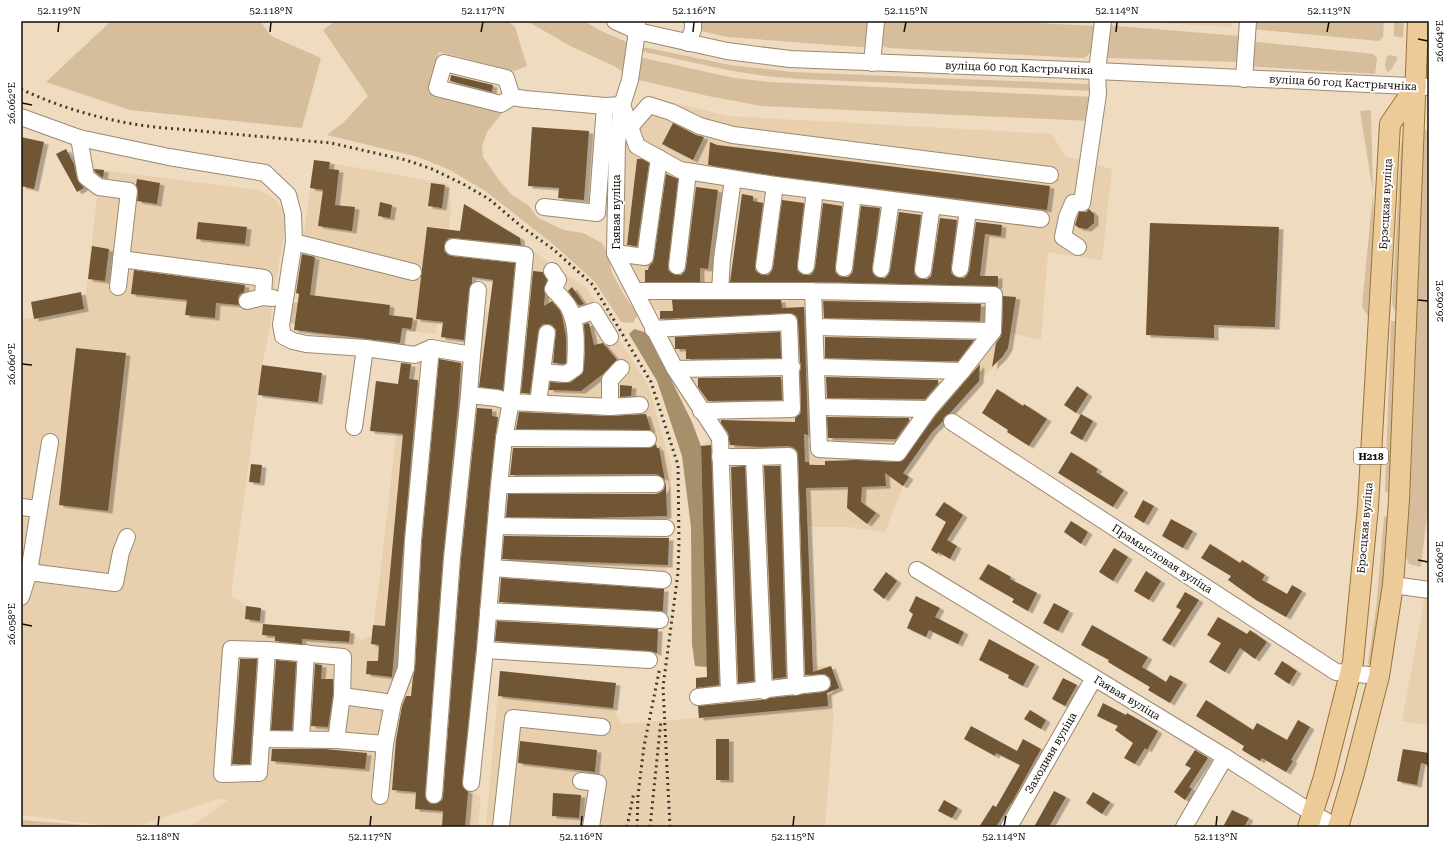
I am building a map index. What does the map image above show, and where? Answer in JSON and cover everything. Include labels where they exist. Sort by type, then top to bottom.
[{"type":"main road","name":"Н218","points":[[1337,827],[1354,773],[1379,676],[1393,585],[1422,87],[1418,21]]},
{"type":"main road","name":"Брэсцкая вуліца","points":[[1310,820],[1324,777],[1353,662],[1368,507],[1390,124],[1422,87]]},
{"type":"street","name":"вуліца 60 год Кастрычніка","points":[[614,21],[637,26],[688,43],[727,52],[790,59],[1097,71],[1422,87]]},
{"type":"street","points":[[688,43],[693,29],[693,21]]},
{"type":"street","points":[[872,63],[876,21]]},
{"type":"street","points":[[1078,247],[1063,237],[1067,217],[1072,203],[1082,203],[1098,94],[1097,71],[1103,21]]},
{"type":"street","points":[[1244,79],[1248,21]]},
{"type":"street","name":"Гаявая вуліца","points":[[637,26],[630,80],[622,105],[617,143],[615,253],[675,369],[720,438],[720,458]]},
{"type":"street","points":[[512,97],[605,106],[622,105],[637,146],[680,170],[688,172],[775,185],[1041,219]]},
{"type":"street","points":[[630,127],[649,104],[671,112],[700,126],[732,135],[1050,175]]},
{"type":"street","points":[[544,207],[597,213],[605,106]]},
{"type":"street","points":[[21,117],[79,138],[169,157],[265,173],[288,195],[293,214],[294,242],[281,325],[283,336],[293,341],[306,344],[365,348],[415,354],[431,348],[472,355]]},
{"type":"street","points":[[79,138],[86,177],[99,187],[129,192],[118,287]]},
{"type":"street","points":[[615,253],[645,257],[659,158]]},
{"type":"street","points":[[677,266],[688,172]]},
{"type":"street","points":[[720,291],[722,259],[733,179]]},
{"type":"street","points":[[764,266],[775,185]]},
{"type":"street","points":[[806,266],[815,190]]},
{"type":"street","points":[[844,268],[853,195]]},
{"type":"street","points":[[881,269],[891,200]]},
{"type":"street","points":[[923,270],[932,205]]},
{"type":"street","points":[[960,269],[968,210]]},
{"type":"street","points":[[294,242],[413,272]]},
{"type":"street","points":[[453,247],[525,256],[511,402],[504,438],[485,650],[471,783]]},
{"type":"street","points":[[121,259],[264,278],[263,297]]},
{"type":"street","points":[[542,372],[566,374],[575,368],[576,346],[573,318],[567,305],[553,289],[558,280],[552,271]]},
{"type":"street","points":[[434,795],[452,558],[478,290]]},
{"type":"street","points":[[635,291],[813,291],[994,295],[992,331],[962,371],[929,409],[898,453],[820,448],[813,291]]},
{"type":"street","points":[[246,301],[263,297],[285,301]]},
{"type":"street","points":[[573,318],[594,311],[610,337]]},
{"type":"street","points":[[654,329],[789,322],[792,367],[792,409],[701,411]]},
{"type":"street","points":[[815,327],[992,331]]},
{"type":"street","points":[[538,403],[547,333]]},
{"type":"street","points":[[354,427],[365,348]]},
{"type":"street","points":[[380,796],[385,744],[393,703],[406,668],[414,540],[431,348]]},
{"type":"street","points":[[675,369],[792,367]]},
{"type":"street","points":[[817,367],[962,371]]},
{"type":"street","points":[[610,406],[610,380],[621,368]]},
{"type":"street","points":[[469,395],[497,398],[511,402],[610,406],[640,405]]},
{"type":"street","points":[[818,407],[929,409]]},
{"type":"street","name":"Прамысловая вуліца","points":[[952,422],[1336,672],[1379,676]]},
{"type":"street","points":[[504,438],[648,438]]},
{"type":"street","points":[[21,597],[29,572],[50,442]]},
{"type":"street","points":[[729,694],[720,458],[789,456],[796,687]]},
{"type":"street","points":[[754,457],[764,691]]},
{"type":"street","points":[[500,485],[656,484]]},
{"type":"street","points":[[21,506],[39,509]]},
{"type":"street","points":[[496,526],[666,528]]},
{"type":"street","points":[[29,572],[115,583],[121,552],[127,537]]},
{"type":"street","points":[[492,568],[663,580]]},
{"type":"street","name":"Гаявая вуліца","points":[[918,570],[1225,757],[1310,820],[1337,827]]},
{"type":"street","points":[[1393,585],[1429,590]]},
{"type":"street","points":[[488,611],[660,620]]},
{"type":"street","points":[[267,650],[259,773],[222,774],[231,649],[267,650],[343,657],[342,696],[336,740]]},
{"type":"street","points":[[485,650],[649,660]]},
{"type":"street","points":[[301,739],[306,653]]},
{"type":"street","name":"Заходняя вуліца","points":[[1009,827],[1094,678]]},
{"type":"street","points":[[698,697],[764,691],[822,683]]},
{"type":"street","points":[[342,696],[393,703]]},
{"type":"street","points":[[501,827],[513,718],[602,727]]},
{"type":"street","points":[[261,739],[336,740],[385,744]]},
{"type":"street","points":[[1184,827],[1225,757]]},
{"type":"street","points":[[581,781],[598,783],[591,827]]},
{"type":"shaded area","points":[[111,21],[260,21],[271,36],[321,58],[302,128],[130,110],[46,82]]},
{"type":"shaded area","points":[[335,21],[507,21],[515,27],[527,66],[515,71],[439,52],[428,92],[503,112],[487,132],[482,147],[483,157],[499,180],[512,195],[528,205],[538,218],[564,230],[583,233],[602,243],[608,254],[612,273],[624,295],[638,315],[633,323],[621,322],[595,282],[553,244],[484,190],[448,169],[418,157],[327,135],[344,122],[368,96],[323,30]]},
{"type":"shaded area","points":[[527,21],[584,21],[599,30],[629,43],[639,57],[734,78],[770,82],[1093,97],[1091,121],[762,106],[708,96],[634,79],[614,66],[572,47]]},
{"type":"shaded area","points":[[681,21],[872,21],[867,47],[860,47],[727,37],[697,30]]},
{"type":"shaded area","points":[[885,21],[996,21],[1096,26],[1092,50],[1089,54],[1082,58],[884,47],[882,43]]},
{"type":"shaded area","points":[[1120,21],[1232,21],[1232,27]]},
{"type":"shaded area","points":[[1252,21],[1384,21],[1383,37],[1379,41],[1252,29]]},
{"type":"shaded area","points":[[1394,21],[1404,21],[1403,38],[1394,36]]},
{"type":"shaded area","points":[[1106,25],[1240,36],[1237,62],[1108,58],[1105,52]]},
{"type":"shaded area","points":[[1247,41],[1374,54],[1377,59],[1375,74],[1245,66]]},
{"type":"shaded area","points":[[643,48],[730,65],[792,72],[1087,84],[1095,91],[799,79],[765,76],[732,71],[640,51]]},
{"type":"shaded area","points":[[1389,55],[1398,57],[1392,69],[1387,72],[1385,65],[1386,58]]},
{"type":"shaded area","points":[[662,100],[728,116],[1052,134],[1065,156],[1112,169],[1102,260],[1048,252],[1041,340],[1010,333],[1003,356],[932,432],[904,473],[909,477],[903,486],[885,532],[848,527],[808,527],[813,666],[831,666],[839,688],[828,706],[834,712],[825,827],[486,827],[500,671],[616,683],[613,708],[621,724],[698,718],[696,678],[707,677],[701,446],[721,432],[660,322],[660,311],[628,294],[620,215],[625,139],[638,103]]},
{"type":"shaded area","points":[[1371,110],[1374,229],[1368,317],[1362,306],[1373,192],[1360,111]]},
{"type":"shaded area","points":[[1424,130],[1429,131],[1429,499],[1421,567],[1409,564],[1406,556],[1413,429]]},
{"type":"shaded area","points":[[1403,140],[1407,141],[1398,308],[1394,310],[1392,302],[1401,144]]},
{"type":"shaded area","points":[[314,160],[448,184],[451,209],[436,334],[387,329],[296,293]]},
{"type":"shaded area","points":[[94,169],[257,190],[271,196],[279,204],[285,216],[284,235],[273,298],[270,329],[262,365],[231,595],[246,606],[245,619],[260,621],[263,624],[350,631],[361,640],[372,636],[402,384],[441,337],[528,288],[525,245],[587,289],[648,385],[672,470],[666,583],[642,660],[481,644],[475,756],[416,789],[469,789],[481,798],[478,827],[190,827],[228,800],[218,799],[135,827],[116,827],[21,815],[21,318],[34,319],[84,308],[99,181],[93,180]]},
{"type":"shaded area","points":[[293,302],[324,306],[322,327],[289,323]]},
{"type":"shaded area","points":[[1391,321],[1395,321],[1397,326],[1389,491],[1386,493],[1385,490]]},
{"type":"shaded area","points":[[634,329],[648,333],[692,422],[701,446],[707,667],[695,666],[692,644],[691,527],[682,456],[657,381],[629,334]]},
{"type":"shaded area","points":[[1387,516],[1388,520],[1381,609],[1371,663],[1369,664],[1376,609],[1384,517]]},
{"type":"shaded area","points":[[1429,566],[1429,725],[1402,721]]},
{"type":"shaded area","points":[[21,820],[109,827],[21,827]]},
{"type":"building","points":[[451,75],[493,85],[492,92],[450,81]]},
{"type":"building","points":[[673,123],[696,135],[704,137],[693,160],[662,144]]},
{"type":"building","points":[[532,127],[589,131],[584,200],[558,198],[559,188],[528,186]]},
{"type":"building","points":[[21,137],[44,142],[34,189],[21,186]]},
{"type":"building","points":[[710,142],[717,145],[1050,186],[1047,210],[776,176],[708,165]]},
{"type":"building","points":[[66,149],[74,164],[77,179],[84,188],[77,192],[56,154]]},
{"type":"building","points":[[637,159],[642,159],[649,163],[637,246],[627,245]]},
{"type":"building","points":[[314,160],[330,162],[329,169],[339,170],[335,205],[355,207],[352,231],[318,226],[323,190],[310,188]]},
{"type":"building","points":[[94,169],[104,170],[103,178],[95,172]]},
{"type":"building","points":[[666,174],[678,179],[668,265],[668,270],[676,275],[681,275],[685,271],[686,267],[696,187],[718,190],[708,269],[700,268],[700,282],[645,282],[645,270],[648,270],[654,258]]},
{"type":"building","points":[[137,179],[160,183],[157,204],[137,201]]},
{"type":"building","points":[[431,183],[445,185],[442,208],[428,206]]},
{"type":"building","points":[[742,194],[753,196],[753,201],[763,203],[755,265],[755,270],[762,275],[768,275],[773,268],[782,200],[804,203],[797,270],[804,275],[810,275],[815,268],[823,203],[842,206],[835,267],[835,272],[839,276],[848,277],[853,270],[861,206],[880,208],[872,272],[875,276],[880,278],[885,278],[890,271],[899,212],[921,215],[914,274],[921,279],[927,279],[931,276],[940,218],[957,220],[951,273],[959,278],[964,278],[969,271],[976,222],[1002,225],[1001,236],[985,234],[980,276],[998,276],[998,286],[813,282],[730,282]]},
{"type":"building","points":[[380,202],[392,205],[390,218],[378,216]]},
{"type":"building","points":[[464,204],[520,238],[521,245],[449,238],[445,242],[444,246],[444,251],[448,255],[452,256],[515,263],[503,390],[479,387],[493,280],[472,277],[472,283],[469,289],[464,340],[441,337],[443,322],[416,319],[427,227],[460,231]]},
{"type":"building","points":[[1089,209],[1094,214],[1094,223],[1087,229],[1079,228],[1075,225],[1079,212],[1086,212]]},
{"type":"building","points":[[198,222],[247,227],[245,244],[196,239]]},
{"type":"building","points":[[1150,223],[1279,227],[1275,327],[1214,325],[1214,338],[1146,335]]},
{"type":"building","points":[[92,246],[109,249],[105,281],[88,279]]},
{"type":"building","points":[[302,254],[315,257],[310,295],[390,305],[389,315],[413,318],[411,329],[402,328],[400,343],[294,330],[299,294],[296,293]]},
{"type":"building","points":[[134,270],[245,285],[244,292],[240,294],[238,298],[239,305],[216,303],[215,318],[185,315],[187,300],[131,294]]},
{"type":"building","points":[[533,271],[543,272],[547,280],[544,290],[544,306],[552,301],[562,316],[566,337],[566,363],[553,363],[556,330],[552,325],[543,324],[539,328],[538,332],[530,393],[521,393]]},
{"type":"building","points":[[572,287],[584,304],[579,306],[568,291]]},
{"type":"building","points":[[81,292],[84,309],[34,319],[31,302]]},
{"type":"building","points":[[1003,296],[1016,297],[1008,348],[1003,356],[992,367],[996,343],[1001,336],[1002,331]]},
{"type":"building","points":[[672,300],[781,300],[782,308],[804,307],[808,435],[804,434],[805,462],[809,462],[809,465],[825,465],[825,461],[902,461],[936,415],[980,364],[979,381],[950,413],[944,417],[943,421],[932,432],[903,473],[909,477],[903,486],[885,473],[886,486],[862,487],[861,502],[876,513],[867,524],[847,508],[848,487],[806,488],[813,672],[831,666],[839,688],[827,693],[828,706],[699,718],[698,706],[765,700],[770,698],[823,692],[828,690],[831,686],[831,682],[830,678],[825,674],[805,675],[797,451],[789,446],[760,447],[730,445],[728,433],[721,423],[721,420],[795,422],[795,418],[800,414],[801,409],[801,366],[797,317],[794,314],[789,313],[660,319],[660,311],[673,311]]},
{"type":"building","points":[[823,301],[981,304],[980,321],[824,318]]},
{"type":"building","points":[[589,323],[594,345],[603,343],[617,360],[603,374],[581,391],[549,390],[550,382],[571,382],[583,373],[585,353],[584,324]]},
{"type":"building","points":[[780,332],[781,358],[686,359],[686,349],[675,349],[675,337]]},
{"type":"building","points":[[825,337],[974,340],[958,361],[938,361],[825,358]]},
{"type":"building","points":[[76,348],[126,353],[108,511],[59,505]]},
{"type":"building","points":[[439,359],[461,363],[443,557],[425,794],[429,803],[433,804],[442,800],[443,796],[461,559],[477,408],[492,409],[492,416],[498,417],[490,484],[476,649],[462,782],[463,787],[468,792],[465,827],[442,827],[443,811],[415,809],[416,792],[392,790],[396,740],[402,706],[406,696],[411,696],[415,669],[422,541]]},
{"type":"building","points":[[401,363],[411,364],[409,379],[418,380],[392,677],[366,674],[367,661],[378,661],[379,645],[371,644],[373,625],[385,626],[403,434],[370,431],[376,381],[398,384]]},
{"type":"building","points":[[262,365],[322,373],[318,402],[258,395]]},
{"type":"building","points":[[781,377],[782,400],[708,401],[698,387],[698,378]]},
{"type":"building","points":[[826,377],[938,380],[938,384],[925,399],[827,398]]},
{"type":"building","points":[[620,385],[632,386],[631,396],[620,397]]},
{"type":"building","points":[[1077,386],[1088,394],[1076,413],[1064,405]]},
{"type":"building","points":[[997,389],[1023,406],[1024,404],[1047,419],[1029,446],[982,413]]},
{"type":"building","points":[[519,412],[610,416],[646,414],[651,430],[516,429]]},
{"type":"building","points":[[1081,414],[1093,421],[1082,440],[1070,433]]},
{"type":"building","points":[[827,417],[909,418],[909,421],[896,439],[828,438]]},
{"type":"building","points":[[656,444],[657,448],[659,448],[666,486],[667,516],[585,518],[506,517],[508,494],[656,494],[664,489],[665,484],[664,479],[656,474],[510,475],[513,448],[648,448]]},
{"type":"building","points":[[711,445],[719,685],[696,688],[696,678],[707,677],[701,446]]},
{"type":"building","points":[[1071,452],[1098,469],[1096,472],[1124,490],[1113,507],[1058,473]]},
{"type":"building","points":[[251,464],[262,465],[260,483],[249,482]]},
{"type":"building","points":[[745,466],[754,681],[738,683],[731,467]]},
{"type":"building","points":[[764,466],[780,466],[786,677],[773,679]]},
{"type":"building","points":[[1143,500],[1154,506],[1144,523],[1134,517]]},
{"type":"building","points":[[944,502],[963,515],[947,540],[957,546],[950,559],[931,550],[946,522],[935,515]]},
{"type":"building","points":[[1171,519],[1193,531],[1183,548],[1162,536]]},
{"type":"building","points":[[1071,521],[1088,532],[1081,544],[1064,532]]},
{"type":"building","points":[[504,536],[669,538],[668,565],[502,559]]},
{"type":"building","points":[[1210,544],[1240,563],[1242,560],[1265,575],[1262,580],[1287,594],[1292,585],[1302,591],[1286,617],[1256,600],[1228,580],[1231,576],[1201,558]]},
{"type":"building","points":[[1114,548],[1128,557],[1113,581],[1099,572]]},
{"type":"building","points":[[988,564],[1011,577],[1010,579],[1037,593],[1028,611],[1012,602],[1014,599],[979,579]]},
{"type":"building","points":[[1146,571],[1161,581],[1149,600],[1134,591]]},
{"type":"building","points":[[886,572],[897,581],[884,599],[873,590]]},
{"type":"building","points":[[501,578],[664,589],[663,611],[499,602]]},
{"type":"building","points":[[1185,592],[1199,600],[1170,645],[1162,640],[1181,610],[1176,607]]},
{"type":"building","points":[[916,596],[940,608],[935,617],[964,632],[958,644],[929,630],[926,637],[907,628],[913,614],[909,611]]},
{"type":"building","points":[[1054,603],[1069,611],[1058,631],[1043,623]]},
{"type":"building","points":[[246,606],[261,608],[260,621],[245,619]]},
{"type":"building","points":[[1218,617],[1247,634],[1250,630],[1267,642],[1255,659],[1240,648],[1225,672],[1209,662],[1221,643],[1207,635]]},
{"type":"building","points":[[497,621],[658,629],[657,653],[650,651],[495,641]]},
{"type":"building","points":[[263,624],[350,631],[349,642],[302,639],[302,644],[275,641],[275,636],[262,635]]},
{"type":"building","points":[[1092,625],[1148,657],[1142,667],[1166,682],[1170,675],[1183,682],[1170,703],[1148,690],[1150,687],[1108,662],[1109,660],[1081,645]]},
{"type":"building","points":[[989,639],[1035,664],[1023,686],[1008,678],[1009,675],[979,660]]},
{"type":"building","points":[[240,659],[257,659],[250,764],[232,764]]},
{"type":"building","points":[[276,660],[296,662],[292,730],[271,730]]},
{"type":"building","points":[[1282,661],[1297,671],[1289,684],[1274,674]]},
{"type":"building","points":[[315,664],[322,665],[321,679],[333,679],[333,695],[328,727],[311,726]]},
{"type":"building","points":[[500,671],[616,683],[613,708],[498,696]]},
{"type":"building","points":[[1063,678],[1077,685],[1065,706],[1052,699]]},
{"type":"building","points":[[1206,700],[1253,730],[1257,723],[1287,740],[1298,720],[1310,727],[1291,760],[1293,761],[1286,772],[1262,758],[1260,761],[1242,750],[1244,746],[1196,716]]},
{"type":"building","points":[[1103,703],[1126,715],[1127,713],[1158,731],[1147,750],[1145,748],[1135,764],[1124,758],[1133,743],[1115,730],[1118,726],[1097,716]]},
{"type":"building","points":[[1030,710],[1046,720],[1041,729],[1024,719]]},
{"type":"building","points":[[971,726],[1017,751],[1023,739],[1041,749],[1011,804],[996,827],[979,827],[993,805],[996,807],[1020,765],[996,753],[995,756],[964,739]]},
{"type":"building","points":[[716,739],[729,739],[729,780],[716,780]]},
{"type":"building","points":[[520,741],[597,750],[595,772],[518,763]]},
{"type":"building","points":[[272,749],[325,749],[367,753],[365,769],[271,761]]},
{"type":"building","points":[[1403,749],[1429,753],[1429,765],[1421,763],[1417,785],[1397,781]]},
{"type":"building","points":[[1195,750],[1208,758],[1189,787],[1192,789],[1185,800],[1174,792],[1191,768],[1185,765]]},
{"type":"building","points":[[1054,791],[1066,797],[1049,827],[1034,827]]},
{"type":"building","points":[[1093,792],[1110,802],[1102,814],[1086,803]]},
{"type":"building","points":[[553,793],[581,795],[579,818],[552,816]]},
{"type":"building","points":[[944,800],[958,808],[952,818],[938,811]]},
{"type":"building","points":[[1232,810],[1249,818],[1244,827],[1223,827]]},
{"type":"railway","points":[[21,89],[58,105],[138,125],[331,143],[406,160],[432,169],[489,199],[522,227],[553,249],[593,285],[651,382],[678,465],[678,573],[663,687],[670,827]]},
{"type":"railway","points":[[637,827],[638,795],[644,746],[660,667]]},
{"type":"railway","points":[[650,827],[661,720]]},
{"type":"railway","points":[[627,827],[634,792]]}]
